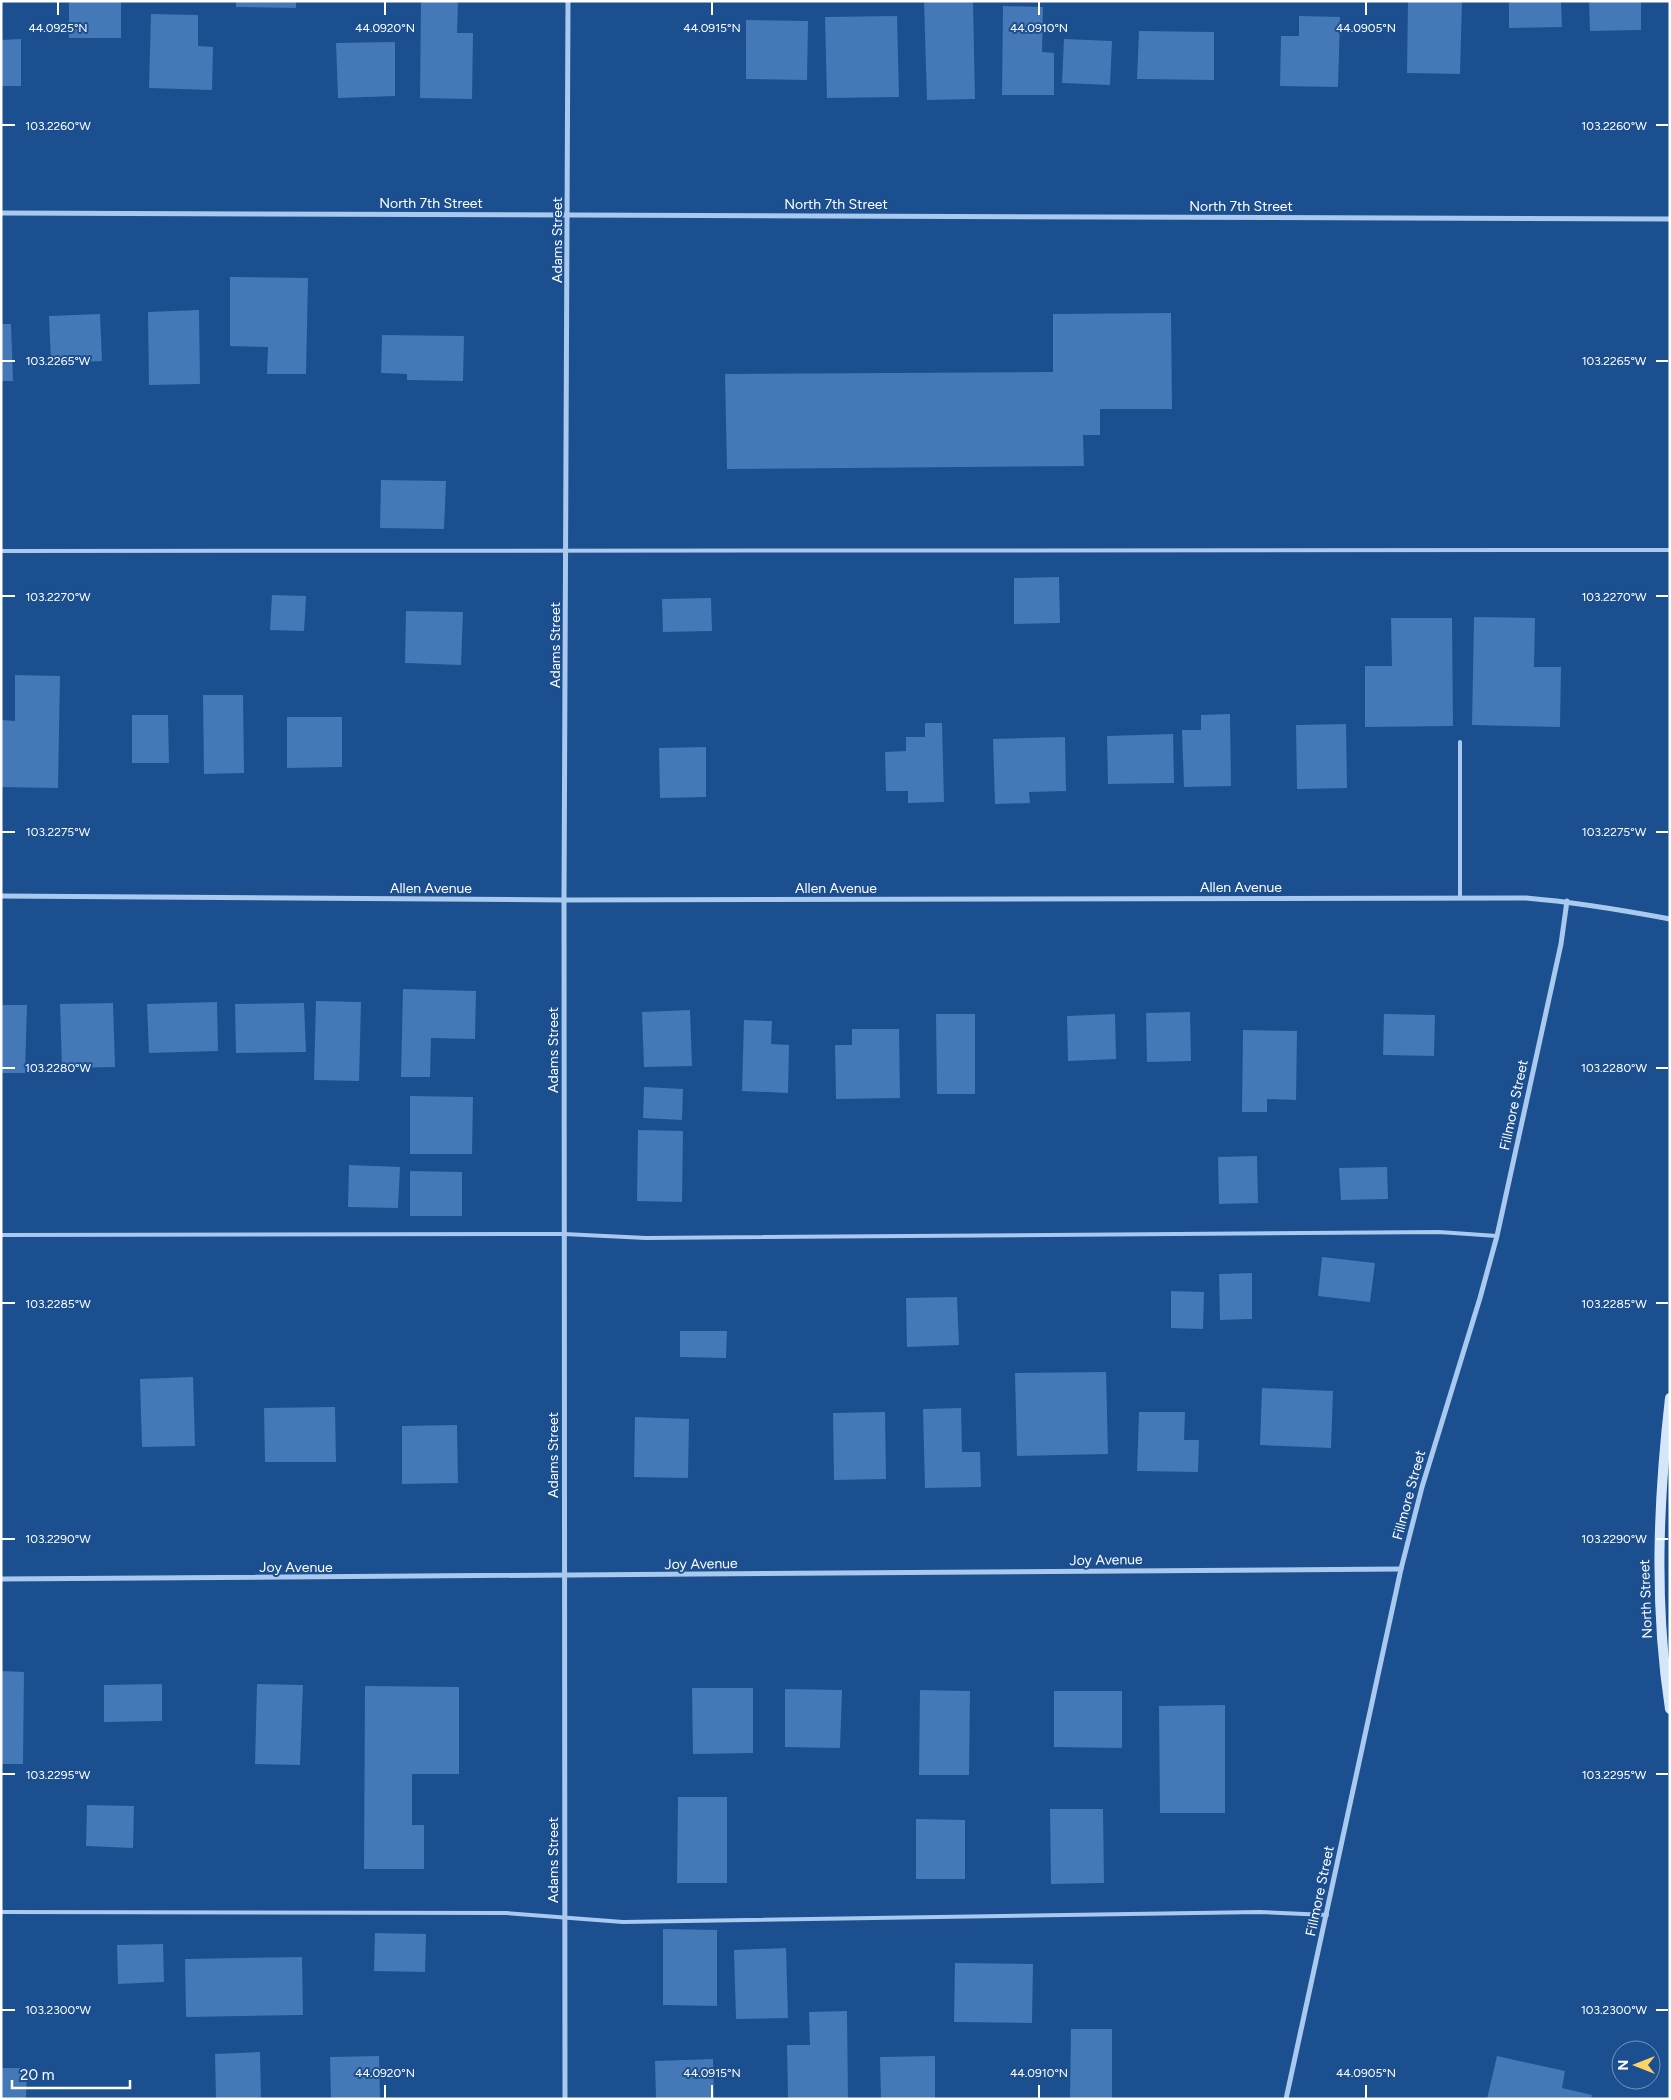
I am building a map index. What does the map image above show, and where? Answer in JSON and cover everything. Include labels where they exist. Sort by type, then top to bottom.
[{"type":"main road","name":"North Street","points":[[1670,1398],[1662,1465],[1658,1544],[1660,1629],[1670,1709]]},
{"type":"street","name":"Adams Street","points":[[565,2099],[564,900],[568,1]]},
{"type":"street","name":"North 7th Street","points":[[1,213],[1670,219]]},
{"type":"street","name":"Allen Avenue","points":[[1,896],[564,900],[1526,898],[1567,901],[1670,919]]},
{"type":"street","name":"Fillmore Street","points":[[1286,2099],[1401,1569],[1422,1487],[1497,1236],[1561,944],[1567,901]]},
{"type":"street","name":"Joy Avenue","points":[[1,1579],[1401,1569]]},
{"type":"lane","points":[[1,551],[1670,550]]},
{"type":"lane","points":[[1460,742],[1460,898]]},
{"type":"lane","points":[[1,1236],[564,1234],[656,1238],[1439,1232],[1497,1236]]},
{"type":"lane","points":[[1,1912],[506,1913],[623,1922],[1260,1912],[1327,1915]]},
{"type":"building","points":[[69,1],[121,1],[121,38],[69,38]]},
{"type":"building","points":[[236,1],[296,1],[296,8],[236,7]]},
{"type":"building","points":[[421,1],[458,1],[457,33],[473,33],[472,99],[420,98]]},
{"type":"building","points":[[924,1],[973,1],[975,99],[927,100]]},
{"type":"building","points":[[1408,1],[1462,1],[1460,74],[1407,73]]},
{"type":"building","points":[[1509,1],[1561,1],[1562,27],[1509,28]]},
{"type":"building","points":[[1589,1],[1641,1],[1641,30],[1590,31]]},
{"type":"building","points":[[1003,6],[1043,7],[1042,52],[1054,53],[1054,95],[1002,95]]},
{"type":"building","points":[[151,14],[198,15],[198,46],[213,47],[212,90],[149,88]]},
{"type":"building","points":[[897,16],[899,97],[827,98],[825,17]]},
{"type":"building","points":[[1299,16],[1340,17],[1338,87],[1280,86],[1281,36],[1299,36]]},
{"type":"building","points":[[746,20],[808,21],[807,80],[746,79]]},
{"type":"building","points":[[1139,31],[1214,32],[1214,80],[1137,79]]},
{"type":"building","points":[[21,39],[21,86],[1,86],[1,40]]},
{"type":"building","points":[[1064,39],[1112,41],[1110,85],[1062,83]]},
{"type":"building","points":[[395,42],[395,96],[338,98],[336,43]]},
{"type":"building","points":[[230,277],[308,278],[306,374],[267,374],[268,347],[230,346]]},
{"type":"building","points":[[199,310],[200,384],[149,385],[148,312]]},
{"type":"building","points":[[1171,313],[1172,409],[1100,409],[1100,435],[1083,435],[1084,466],[727,469],[725,374],[1053,372],[1053,314]]},
{"type":"building","points":[[100,314],[102,361],[51,363],[49,316]]},
{"type":"building","points":[[1,324],[11,324],[13,381],[1,381]]},
{"type":"building","points":[[382,335],[464,336],[463,381],[407,380],[407,374],[381,373]]},
{"type":"building","points":[[381,480],[446,481],[444,529],[380,528]]},
{"type":"building","points":[[1059,577],[1060,623],[1014,624],[1014,578]]},
{"type":"building","points":[[272,595],[306,596],[304,631],[270,630]]},
{"type":"building","points":[[711,598],[712,631],[663,632],[662,599]]},
{"type":"building","points":[[406,611],[463,612],[461,665],[405,663]]},
{"type":"building","points":[[1474,617],[1535,618],[1534,667],[1561,667],[1560,727],[1472,725]]},
{"type":"building","points":[[1391,618],[1452,618],[1453,726],[1365,727],[1365,666],[1392,666]]},
{"type":"building","points":[[15,675],[60,676],[58,788],[1,787],[2,720],[15,721]]},
{"type":"building","points":[[203,695],[243,695],[244,773],[204,774]]},
{"type":"building","points":[[1230,714],[1231,786],[1184,787],[1182,730],[1201,730],[1201,715]]},
{"type":"building","points":[[132,715],[168,715],[169,763],[132,763]]},
{"type":"building","points":[[287,717],[342,717],[342,767],[287,768]]},
{"type":"building","points":[[925,723],[942,723],[944,802],[908,803],[908,791],[886,791],[885,752],[906,751],[906,737],[925,737]]},
{"type":"building","points":[[1346,724],[1347,788],[1297,789],[1296,725]]},
{"type":"building","points":[[1173,734],[1174,783],[1108,784],[1107,736]]},
{"type":"building","points":[[1065,737],[1066,791],[1029,792],[1030,803],[995,804],[993,739]]},
{"type":"building","points":[[706,747],[706,797],[660,798],[659,748]]},
{"type":"building","points":[[403,989],[476,991],[475,1039],[431,1038],[430,1077],[401,1077]]},
{"type":"building","points":[[316,1001],[361,1002],[359,1081],[314,1080]]},
{"type":"building","points":[[217,1002],[218,1051],[149,1053],[147,1004]]},
{"type":"building","points":[[113,1003],[115,1067],[62,1068],[60,1004]]},
{"type":"building","points":[[304,1003],[306,1052],[236,1053],[235,1004]]},
{"type":"building","points":[[1,1005],[27,1005],[25,1073],[1,1073]]},
{"type":"building","points":[[690,1010],[692,1066],[644,1067],[642,1012]]},
{"type":"building","points":[[1190,1012],[1191,1061],[1147,1062],[1146,1013]]},
{"type":"building","points":[[936,1014],[975,1014],[975,1094],[937,1094]]},
{"type":"building","points":[[1115,1014],[1116,1059],[1068,1061],[1067,1016]]},
{"type":"building","points":[[1384,1014],[1435,1015],[1434,1056],[1383,1055]]},
{"type":"building","points":[[744,1020],[772,1021],[771,1044],[789,1045],[788,1093],[742,1091]]},
{"type":"building","points":[[852,1029],[899,1029],[900,1098],[836,1099],[835,1045],[852,1045]]},
{"type":"building","points":[[1243,1030],[1297,1031],[1296,1100],[1267,1099],[1267,1112],[1242,1112]]},
{"type":"building","points":[[644,1087],[683,1089],[682,1120],[643,1118]]},
{"type":"building","points":[[410,1096],[473,1097],[472,1154],[410,1154]]},
{"type":"building","points":[[638,1130],[683,1131],[682,1202],[637,1201]]},
{"type":"building","points":[[1257,1156],[1258,1203],[1219,1204],[1218,1157]]},
{"type":"building","points":[[349,1165],[400,1167],[398,1208],[348,1207]]},
{"type":"building","points":[[1387,1167],[1388,1199],[1341,1200],[1339,1168]]},
{"type":"building","points":[[410,1171],[462,1172],[462,1216],[410,1216]]},
{"type":"building","points":[[1322,1257],[1375,1263],[1370,1302],[1318,1296]]},
{"type":"building","points":[[1252,1273],[1252,1319],[1220,1320],[1219,1274]]},
{"type":"building","points":[[1171,1291],[1204,1292],[1203,1329],[1171,1328]]},
{"type":"building","points":[[957,1297],[959,1345],[907,1347],[906,1298]]},
{"type":"building","points":[[680,1331],[727,1331],[726,1358],[680,1357]]},
{"type":"building","points":[[1106,1372],[1108,1454],[1017,1456],[1015,1373]]},
{"type":"building","points":[[193,1377],[195,1446],[142,1447],[140,1379]]},
{"type":"building","points":[[1262,1388],[1333,1391],[1331,1448],[1260,1445]]},
{"type":"building","points":[[335,1407],[336,1462],[265,1462],[264,1408]]},
{"type":"building","points":[[961,1408],[962,1452],[980,1452],[981,1487],[925,1488],[923,1409]]},
{"type":"building","points":[[885,1412],[886,1479],[834,1480],[833,1413]]},
{"type":"building","points":[[1139,1412],[1185,1412],[1184,1440],[1199,1440],[1198,1472],[1137,1471]]},
{"type":"building","points":[[635,1417],[689,1419],[688,1478],[634,1477]]},
{"type":"building","points":[[457,1425],[458,1483],[402,1484],[402,1426]]},
{"type":"building","points":[[1,1671],[24,1672],[23,1764],[1,1764]]},
{"type":"building","points":[[162,1684],[162,1721],[104,1722],[104,1685]]},
{"type":"building","points":[[257,1684],[303,1685],[300,1765],[255,1764]]},
{"type":"building","points":[[365,1686],[459,1687],[459,1774],[412,1774],[412,1825],[424,1825],[424,1869],[364,1869]]},
{"type":"building","points":[[692,1688],[753,1688],[753,1753],[693,1754]]},
{"type":"building","points":[[785,1689],[842,1690],[840,1748],[785,1747]]},
{"type":"building","points":[[920,1690],[970,1691],[969,1775],[919,1775]]},
{"type":"building","points":[[1054,1691],[1122,1691],[1122,1748],[1054,1747]]},
{"type":"building","points":[[1225,1705],[1225,1813],[1160,1813],[1159,1706]]},
{"type":"building","points":[[678,1797],[727,1797],[727,1883],[677,1883]]},
{"type":"building","points":[[87,1805],[134,1806],[133,1848],[86,1846]]},
{"type":"building","points":[[1050,1809],[1103,1809],[1104,1883],[1051,1884]]},
{"type":"building","points":[[916,1819],[965,1820],[965,1879],[916,1879]]},
{"type":"building","points":[[663,1929],[717,1930],[717,2006],[663,2005]]},
{"type":"building","points":[[375,1933],[426,1934],[425,1972],[374,1971]]},
{"type":"building","points":[[163,1944],[164,1982],[118,1984],[117,1945]]},
{"type":"building","points":[[786,1948],[788,2018],[736,2019],[734,1950]]},
{"type":"building","points":[[302,1957],[303,2015],[186,2017],[185,1959]]},
{"type":"building","points":[[955,1963],[1033,1964],[1032,2023],[954,2022]]},
{"type":"building","points":[[847,2011],[848,2099],[788,2099],[787,2045],[810,2045],[809,2012]]},
{"type":"building","points":[[1071,2029],[1112,2029],[1112,2099],[1070,2099]]},
{"type":"building","points":[[260,2052],[261,2099],[216,2099],[215,2054]]},
{"type":"building","points":[[379,2056],[380,2099],[331,2099],[330,2057]]},
{"type":"building","points":[[935,2056],[935,2099],[881,2099],[880,2057]]},
{"type":"building","points":[[1497,2056],[1565,2071],[1562,2088],[1592,2095],[1591,2099],[1487,2099]]},
{"type":"building","points":[[713,2059],[714,2099],[656,2099],[655,2061]]},
{"type":"building","points":[[1,2068],[27,2068],[26,2099],[1,2099]]}]
